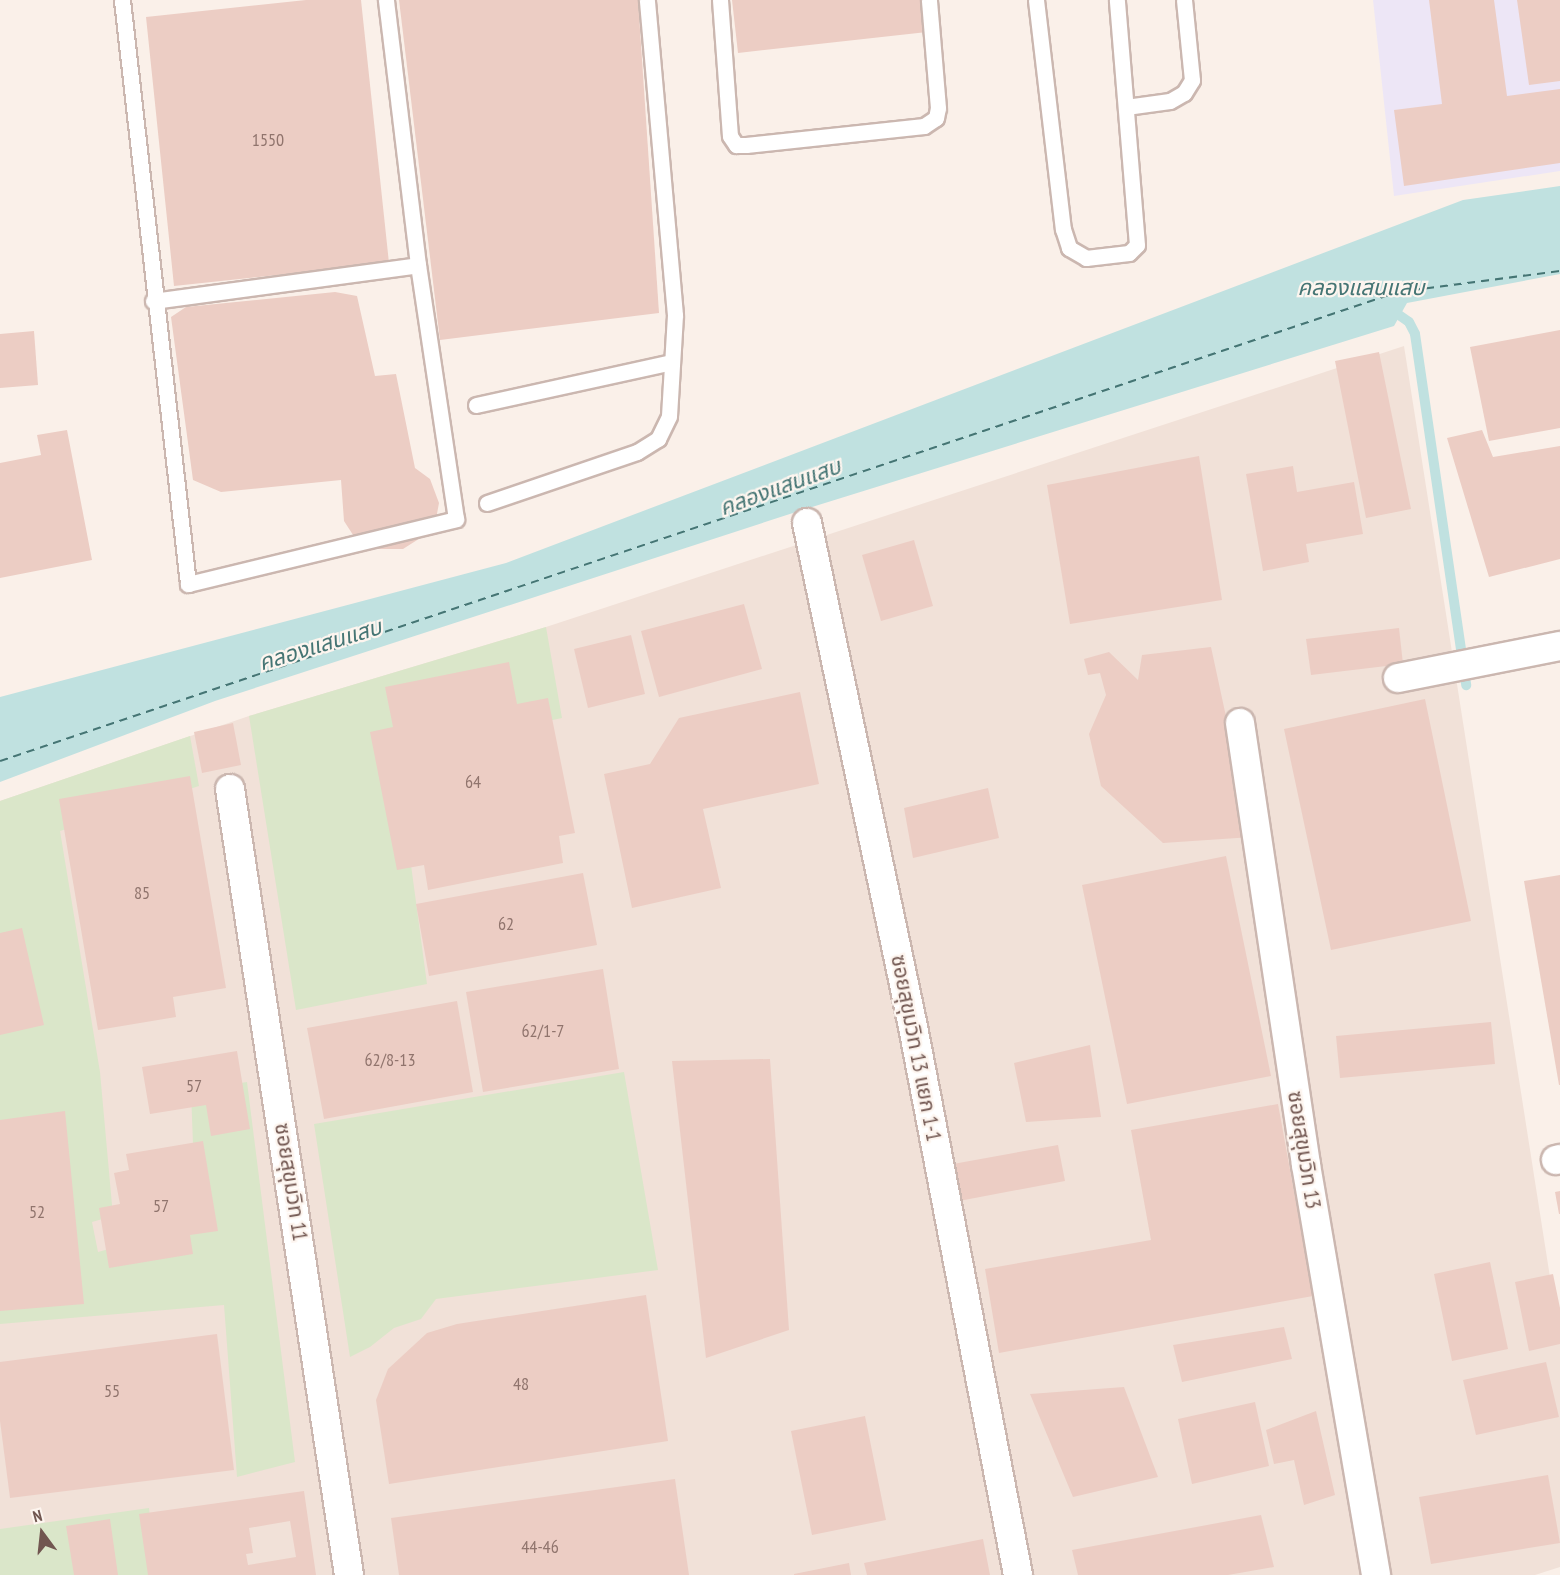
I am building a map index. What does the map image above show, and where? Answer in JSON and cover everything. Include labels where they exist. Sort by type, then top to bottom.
[{"type":"street","name":"ซอยสุขุมวิท 13 แยก 1-1","points":[[807,523],[913,1027],[1018,1575]]},
{"type":"street","points":[[1398,678],[1560,646]]},
{"type":"street","name":"ซอยสุขุมวิท 13","points":[[1240,723],[1245,787],[1306,1165],[1376,1575]]},
{"type":"street","name":"ซอยสุขุมวิท 11","points":[[230,789],[349,1575]]},
{"type":"lane","points":[[122,0],[153,301],[188,584],[456,519],[418,265],[386,0]]},
{"type":"lane","points":[[487,503],[637,452],[658,439],[669,416],[670,362],[675,315],[647,0]]},
{"type":"lane","points":[[720,0],[730,136],[736,145],[746,145],[924,126],[936,118],[938,108],[929,0]]},
{"type":"lane","points":[[1036,0],[1063,229],[1069,248],[1086,258],[1129,253],[1137,245],[1117,0]]},
{"type":"lane","points":[[1126,107],[1170,101],[1184,93],[1192,80],[1184,0]]},
{"type":"lane","points":[[153,301],[418,265]]},
{"type":"lane","points":[[476,405],[670,362]]},
{"type":"shaded area","points":[[1373,0],[1560,0],[1560,171],[1394,196]]},
{"type":"shaded area","points":[[1404,346],[1560,1341],[1560,1567],[1535,1575],[0,1575],[0,801],[249,716],[546,627]]},
{"type":"green space","points":[[546,627],[562,718],[396,753],[427,984],[296,1010],[249,716]]},
{"type":"green space","points":[[190,736],[199,786],[60,831],[100,1072],[113,1216],[92,1222],[98,1252],[196,1225],[191,1091],[247,1082],[295,1462],[237,1477],[224,1305],[0,1324],[0,801]]},
{"type":"green space","points":[[624,1072],[658,1270],[436,1299],[421,1319],[394,1328],[370,1347],[350,1357],[314,1124]]},
{"type":"green space","points":[[149,1508],[155,1575],[0,1575],[0,1529]]},
{"type":"water","name":"คลองแสนแสบ","points":[[1560,186],[1560,274],[1407,303],[1394,326],[796,512],[215,701],[0,782],[0,697],[506,563],[1463,200]]},
{"type":"building","points":[[306,0],[361,0],[389,263],[174,286],[146,17]]},
{"type":"building","points":[[399,0],[638,0],[659,313],[440,340]]},
{"type":"building","points":[[732,0],[924,0],[927,32],[738,53]]},
{"type":"building","points":[[1429,0],[1494,0],[1507,96],[1560,89],[1560,163],[1404,186],[1394,110],[1442,104]]},
{"type":"building","points":[[1517,0],[1560,0],[1560,81],[1529,85]]},
{"type":"building","points":[[335,292],[357,296],[375,376],[396,374],[415,468],[430,479],[439,503],[436,519],[425,535],[403,549],[372,549],[355,538],[344,521],[341,480],[221,492],[193,480],[171,317],[186,307]]},
{"type":"building","points":[[1560,330],[1560,428],[1489,441],[1470,347]]},
{"type":"building","points":[[34,331],[38,385],[0,388],[0,334]]},
{"type":"building","points":[[1379,352],[1411,509],[1366,518],[1335,361]]},
{"type":"building","points":[[67,430],[92,560],[0,578],[0,463],[41,455],[37,435]]},
{"type":"building","points":[[1482,430],[1493,457],[1560,446],[1560,559],[1489,577],[1447,438]]},
{"type":"building","points":[[1199,456],[1222,600],[1070,624],[1047,485]]},
{"type":"building","points":[[1293,466],[1297,492],[1354,482],[1363,534],[1306,544],[1309,562],[1263,571],[1246,474]]},
{"type":"building","points":[[914,540],[933,606],[881,621],[862,555]]},
{"type":"building","points":[[744,604],[762,669],[659,697],[641,631]]},
{"type":"building","points":[[1399,628],[1403,664],[1311,675],[1306,639]]},
{"type":"building","points":[[631,635],[645,694],[588,708],[574,649]]},
{"type":"building","points":[[1211,647],[1252,837],[1163,843],[1101,786],[1089,734],[1106,695],[1100,673],[1088,675],[1084,659],[1109,652],[1138,680],[1142,655]]},
{"type":"building","points":[[509,662],[517,704],[548,698],[575,833],[559,836],[563,863],[428,890],[424,865],[397,870],[370,732],[393,727],[385,687]]},
{"type":"building","points":[[800,692],[819,784],[703,809],[721,888],[632,908],[604,774],[650,764],[679,718]]},
{"type":"building","points":[[1425,699],[1471,921],[1331,950],[1284,729]]},
{"type":"building","points":[[233,723],[241,765],[202,773],[194,732]]},
{"type":"building","points":[[190,776],[226,988],[173,997],[176,1017],[98,1030],[59,799]]},
{"type":"building","points":[[988,788],[999,838],[913,858],[904,808]]},
{"type":"building","points":[[1226,856],[1271,1076],[1127,1104],[1082,885]]},
{"type":"building","points":[[583,873],[597,945],[429,976],[416,904]]},
{"type":"building","points":[[1560,875],[1560,1085],[1559,1085],[1524,881]]},
{"type":"building","points":[[22,928],[44,1025],[0,1035],[0,933]]},
{"type":"building","points":[[603,969],[619,1069],[483,1092],[466,992]]},
{"type":"building","points":[[457,1001],[473,1092],[324,1119],[307,1028]]},
{"type":"building","points":[[1491,1022],[1495,1064],[1340,1078],[1336,1036]]},
{"type":"building","points":[[1090,1045],[1101,1117],[1026,1122],[1014,1063]]},
{"type":"building","points":[[237,1051],[250,1129],[211,1136],[206,1105],[150,1114],[142,1067]]},
{"type":"building","points":[[770,1059],[789,1330],[706,1358],[672,1061]]},
{"type":"building","points":[[1278,1104],[1313,1296],[999,1353],[985,1269],[1151,1240],[1131,1130]]},
{"type":"building","points":[[65,1111],[84,1304],[0,1311],[0,1120]]},
{"type":"building","points":[[203,1141],[218,1231],[190,1235],[193,1254],[109,1268],[99,1208],[120,1204],[114,1173],[129,1170],[126,1154]]},
{"type":"building","points":[[1058,1145],[1065,1181],[959,1201],[953,1164]]},
{"type":"building","points":[[1560,1191],[1560,1214],[1559,1214],[1555,1192]]},
{"type":"building","points":[[1490,1262],[1508,1349],[1452,1361],[1434,1274]]},
{"type":"building","points":[[1553,1274],[1560,1308],[1560,1344],[1529,1351],[1515,1282]]},
{"type":"building","points":[[646,1295],[668,1441],[389,1484],[376,1400],[388,1369],[427,1333],[457,1324]]},
{"type":"building","points":[[1284,1327],[1292,1359],[1182,1382],[1173,1345]]},
{"type":"building","points":[[217,1334],[234,1470],[10,1498],[0,1421],[0,1362]]},
{"type":"building","points":[[1546,1362],[1559,1417],[1476,1435],[1463,1380]]},
{"type":"building","points":[[1124,1387],[1158,1477],[1073,1497],[1030,1394]]},
{"type":"building","points":[[1255,1402],[1269,1466],[1192,1484],[1178,1419]]},
{"type":"building","points":[[1316,1411],[1335,1495],[1304,1505],[1294,1460],[1274,1464],[1266,1430]]},
{"type":"building","points":[[865,1416],[886,1520],[812,1535],[791,1431]]},
{"type":"building","points":[[1548,1475],[1560,1543],[1431,1564],[1419,1497]]},
{"type":"building","points":[[675,1479],[689,1575],[399,1575],[391,1518]]},
{"type":"building","points":[[304,1491],[316,1575],[148,1575],[139,1514]],"holes":[[[290,1521],[296,1557],[248,1565],[246,1554],[253,1553],[249,1528]]]},
{"type":"building","points":[[1261,1515],[1274,1567],[1228,1575],[1078,1575],[1072,1550]]},
{"type":"building","points":[[110,1519],[118,1575],[74,1575],[66,1526]]},
{"type":"building","points":[[983,1539],[990,1575],[867,1575],[864,1563]]},
{"type":"building","points":[[849,1563],[851,1575],[794,1575],[794,1574]]},
{"type":"waterway","points":[[1389,308],[1409,322],[1415,334],[1466,685]]},
{"type":"ferry route","points":[[0,761],[1398,292],[1560,271]]}]
